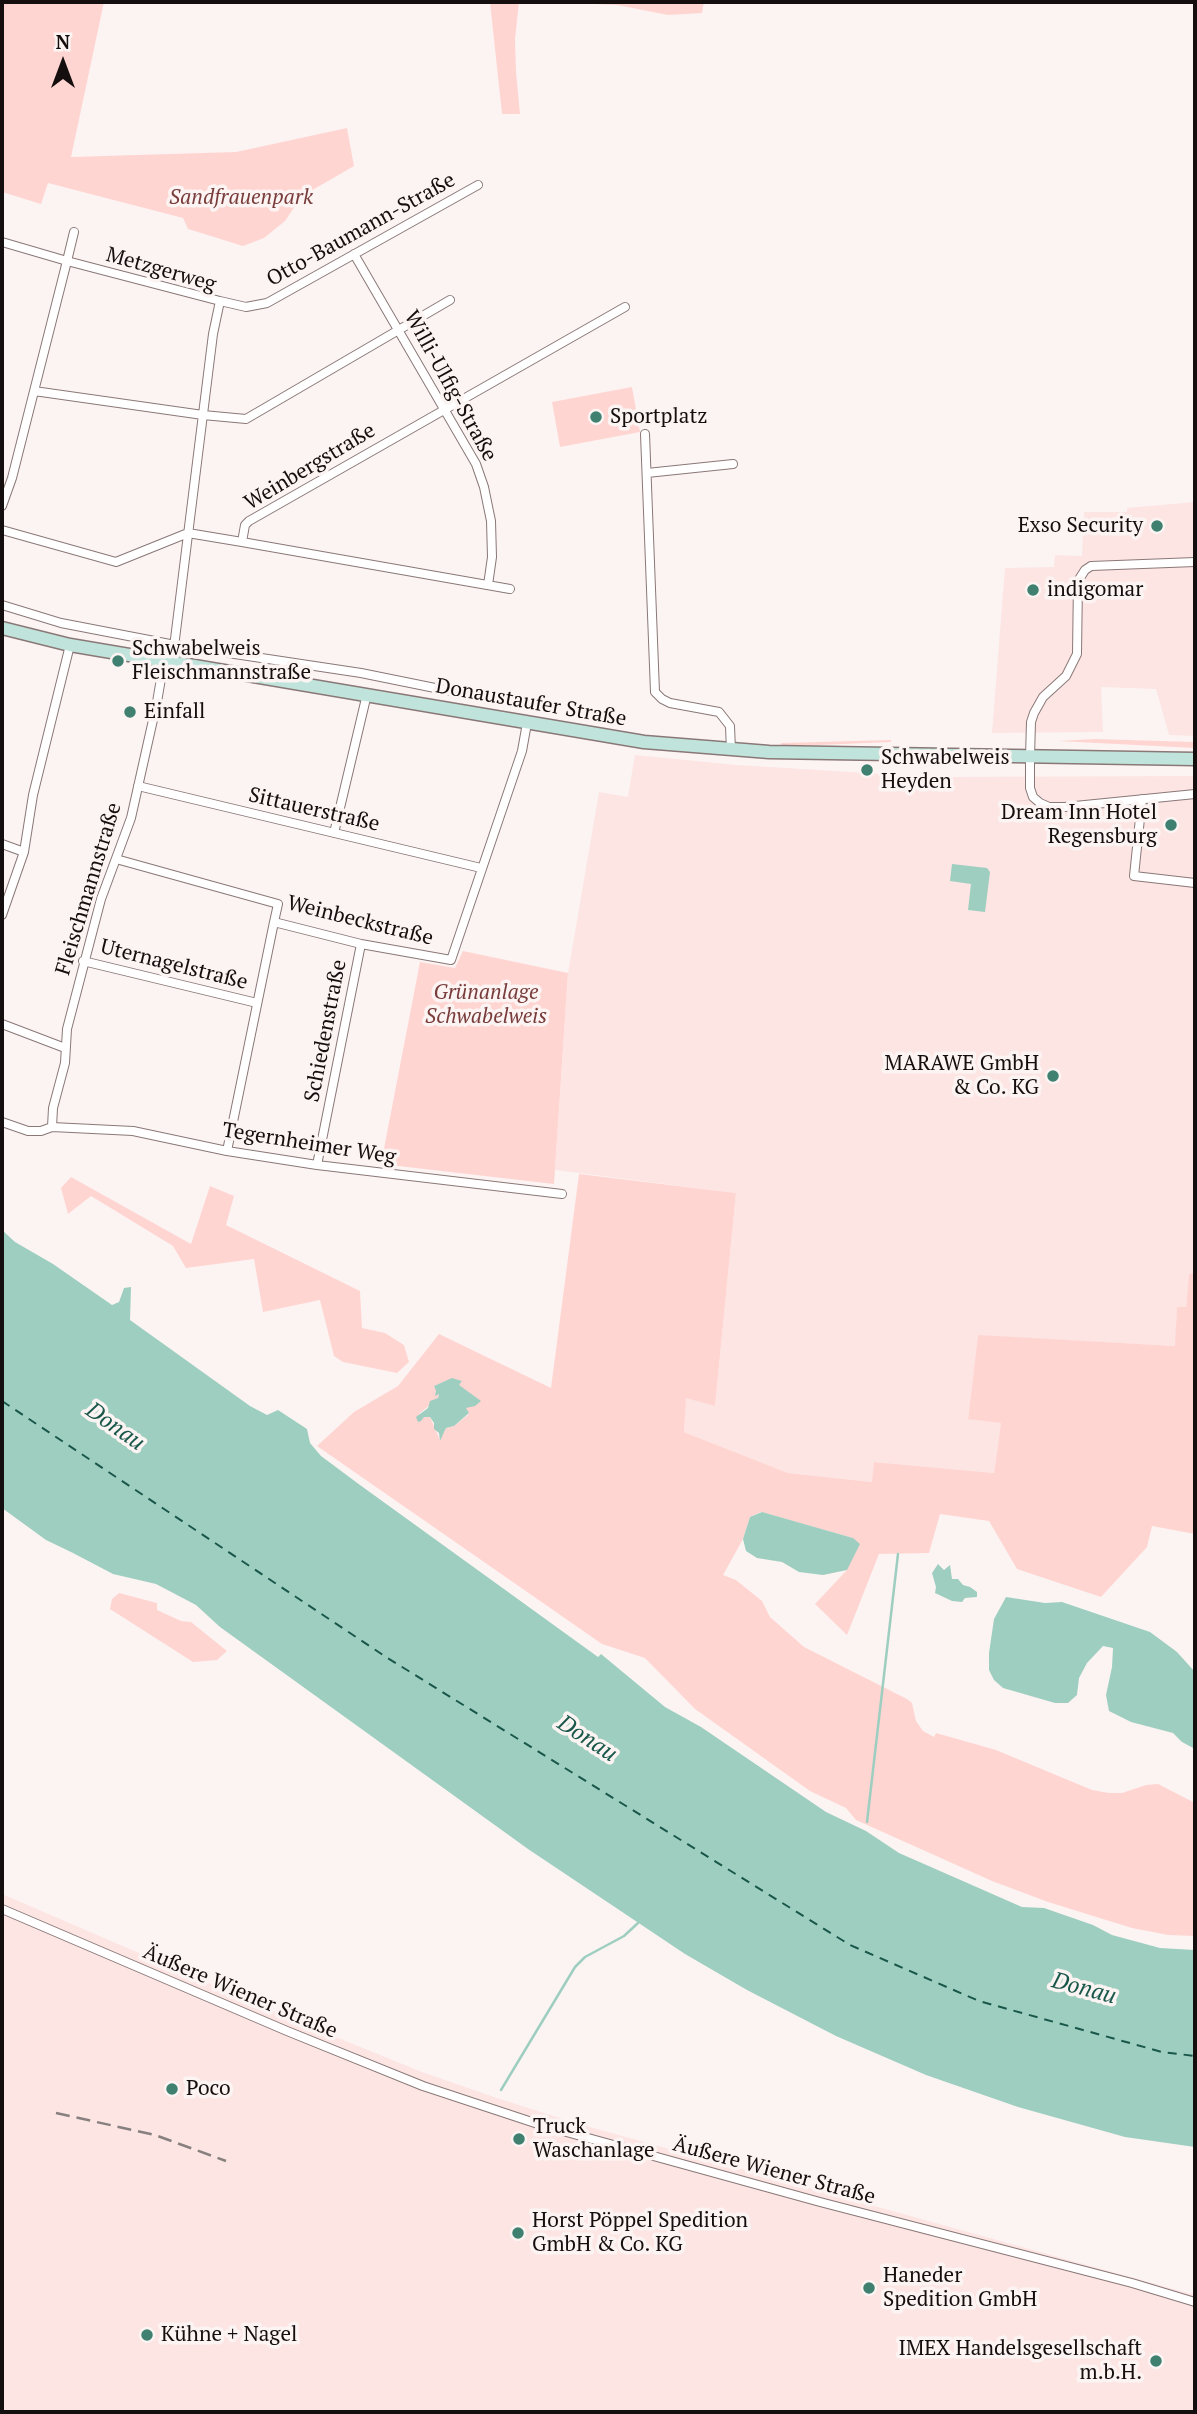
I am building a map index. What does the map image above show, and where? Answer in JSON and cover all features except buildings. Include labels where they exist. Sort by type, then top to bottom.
[{"type":"main road","name":"Donaustaufer Straße","points":[[2,628],[70,645],[645,742],[731,750],[1195,759]]},
{"type":"street","name":"Otto-Baumann-Straße","points":[[220,301],[246,307],[267,303],[478,185]]},
{"type":"street","points":[[2,506],[12,478],[74,232]]},
{"type":"street","name":"Metzgerweg","points":[[2,242],[220,301],[213,334],[175,645],[168,662]]},
{"type":"street","name":"Willi-Ulfig-Straße","points":[[354,254],[475,464],[489,504],[492,543],[488,585]]},
{"type":"street","points":[[34,391],[239,420],[255,416],[450,300]]},
{"type":"street","name":"Weinbergstraße","points":[[188,533],[242,542],[245,525],[249,521],[625,307]]},
{"type":"street","points":[[645,434],[655,692],[670,703],[719,712],[730,726],[731,750]]},
{"type":"street","points":[[647,473],[733,464]]},
{"type":"street","points":[[2,530],[116,562],[188,533]]},
{"type":"street","points":[[242,542],[510,589]]},
{"type":"street","points":[[1195,562],[1091,566],[1080,576],[1077,654],[1066,676],[1043,697],[1034,713],[1031,722],[1030,757],[1030,788],[1040,803],[1049,807],[1195,794]]},
{"type":"street","name":"Donaustaufer Straße","points":[[2,605],[61,623],[175,645],[361,673],[499,701]]},
{"type":"street","points":[[2,915],[24,852],[33,795],[70,645]]},
{"type":"street","name":"Fleischmannstraße","points":[[52,1127],[53,1108],[63,1075],[67,1029],[83,961],[138,786],[168,662]]},
{"type":"street","points":[[334,833],[367,694]]},
{"type":"street","points":[[481,868],[522,751],[527,723]]},
{"type":"street","name":"Sittauerstraße","points":[[138,786],[481,868]]},
{"type":"street","points":[[1142,799],[1134,876],[1195,883]]},
{"type":"street","points":[[2,844],[24,852]]},
{"type":"street","name":"Weinbeckstraße","points":[[116,859],[278,904],[274,922],[361,944],[451,960],[481,868]]},
{"type":"street","points":[[227,1151],[274,922]]},
{"type":"street","name":"Schiedenstraße","points":[[317,1165],[361,944]]},
{"type":"street","name":"Uternagelstraße","points":[[83,961],[257,1003]]},
{"type":"street","points":[[2,1024],[65,1048]]},
{"type":"street","name":"Tegernheimer Weg","points":[[2,1122],[27,1132],[52,1127],[133,1131],[227,1151],[317,1165],[562,1195]]},
{"type":"street","name":"Äußere Wiener Straße","points":[[2,1909],[286,2031],[423,2086],[541,2125],[1195,2302]]},
{"type":"shaded area","points":[[1195,502],[1195,736],[1169,735],[1156,689],[1101,687],[1103,732],[992,733],[1005,568],[1054,567],[1055,555],[1082,556],[1084,512],[1127,512],[1127,508]]},
{"type":"shaded area","points":[[635,755],[737,765],[931,777],[1195,776],[1195,1272],[1189,1274],[1186,1307],[1177,1308],[1176,1346],[978,1336],[968,1418],[1001,1423],[994,1473],[875,1462],[873,1482],[788,1473],[684,1432],[685,1397],[715,1406],[736,1193],[555,1170],[568,973],[599,792],[628,797]]},
{"type":"shaded area","points":[[2,1894],[311,2027],[422,2072],[494,2097],[572,2122],[1195,2295],[1195,2412],[2,2412]]},
{"type":"green space","name":"Sandfrauenpark","points":[[2,2],[104,2],[71,157],[236,152],[347,128],[354,166],[302,196],[285,221],[264,238],[243,246],[188,229],[183,218],[48,183],[41,204],[2,192]]},
{"type":"green space","points":[[490,2],[519,2],[515,39],[520,114],[502,114]]},
{"type":"green space","points":[[550,2],[704,2],[702,13],[668,15],[617,5]]},
{"type":"green space","name":"Sportplatz","points":[[632,387],[640,432],[560,447],[552,402]]},
{"type":"green space","points":[[1095,739],[1195,742],[1195,748],[1058,741]]},
{"type":"green space","points":[[891,742],[781,745],[781,743]]},
{"type":"green space","name":"Grünanlage Schwabelweis","points":[[463,951],[568,973],[554,1184],[381,1164],[420,962],[455,968]]},
{"type":"green space","points":[[579,1174],[736,1193],[715,1406],[686,1398],[684,1432],[788,1473],[872,1482],[874,1462],[994,1473],[1001,1423],[968,1419],[978,1335],[1175,1346],[1177,1307],[1186,1307],[1189,1274],[1195,1272],[1195,1534],[1152,1526],[1147,1547],[1101,1597],[1017,1569],[989,1521],[940,1514],[929,1553],[879,1554],[847,1635],[815,1604],[847,1570],[853,1538],[761,1512],[750,1517],[743,1539],[723,1575],[736,1580],[762,1601],[770,1617],[804,1647],[907,1699],[912,1703],[916,1721],[923,1731],[934,1737],[936,1733],[996,1750],[1092,1790],[1122,1793],[1158,1784],[1195,1803],[1195,1936],[1168,1935],[1132,1928],[1048,1902],[992,1881],[856,1820],[846,1808],[810,1791],[695,1709],[645,1658],[602,1644],[317,1446],[354,1412],[398,1386],[439,1334],[551,1388]],"holes":[[[452,1379],[461,1382],[458,1385],[466,1391],[469,1406],[465,1408],[469,1414],[454,1426],[446,1428],[440,1440],[430,1417],[419,1414],[438,1398],[439,1393],[434,1386]]]},
{"type":"green space","points":[[71,1177],[191,1244],[210,1186],[234,1196],[226,1225],[360,1291],[362,1328],[385,1333],[404,1345],[409,1362],[397,1373],[343,1362],[334,1356],[320,1300],[263,1312],[254,1259],[186,1268],[173,1246],[91,1196],[68,1214],[61,1188]]},
{"type":"green space","points":[[119,1593],[157,1603],[157,1610],[181,1621],[191,1622],[227,1651],[217,1660],[193,1662],[110,1609],[112,1599]]},
{"type":"water","points":[[952,864],[987,868],[990,872],[985,912],[968,910],[971,884],[950,881]]},
{"type":"water","name":"Donau","points":[[2,1230],[15,1242],[53,1264],[112,1305],[119,1302],[124,1288],[131,1287],[130,1320],[250,1406],[267,1415],[278,1410],[307,1429],[310,1443],[321,1456],[360,1485],[598,1657],[601,1654],[665,1707],[701,1727],[826,1812],[866,1831],[899,1853],[1022,1907],[1044,1908],[1093,1925],[1112,1935],[1160,1948],[1195,1950],[1195,2147],[1125,2137],[1018,2107],[926,2075],[836,2036],[747,1990],[685,1954],[528,1849],[220,1627],[196,1605],[156,1584],[113,1574],[46,1540],[2,1508]]},
{"type":"water","points":[[452,1378],[462,1381],[459,1385],[481,1401],[466,1408],[469,1413],[454,1426],[446,1428],[440,1441],[439,1433],[434,1429],[430,1417],[424,1417],[418,1422],[416,1417],[428,1408],[430,1401],[438,1398],[439,1394],[435,1396],[434,1386]]},
{"type":"water","points":[[762,1512],[853,1538],[860,1544],[847,1570],[823,1575],[799,1572],[782,1562],[757,1558],[746,1551],[743,1539],[750,1517]]},
{"type":"water","points":[[938,1564],[944,1570],[950,1565],[952,1579],[958,1579],[963,1585],[977,1592],[977,1597],[965,1598],[962,1602],[952,1601],[935,1593],[932,1573]]},
{"type":"water","points":[[1006,1597],[1045,1603],[1062,1602],[1150,1632],[1177,1652],[1195,1672],[1195,1749],[1173,1733],[1131,1722],[1109,1711],[1106,1695],[1113,1648],[1103,1646],[1087,1663],[1079,1678],[1077,1695],[1068,1703],[1055,1703],[1003,1688],[994,1680],[989,1670],[989,1653],[994,1619]]},
{"type":"waterway","points":[[867,1822],[898,1554]]},
{"type":"waterway","points":[[501,2090],[575,1967],[585,1957],[624,1936],[638,1923]]},
{"type":"ferry route","points":[[2,1401],[386,1657],[850,1945],[979,2001],[1162,2052],[1195,2056]]},
{"type":"railway","points":[[56,2113],[155,2135],[226,2161]]},
{"type":"place","name":"Sportplatz","points":[[596,417]]},
{"type":"place","name":"Exso Security","points":[[1157,526]]},
{"type":"place","name":"indigomar","points":[[1033,590]]},
{"type":"place","name":"Schwabelweis Fleischmannstraße","points":[[118,661]]},
{"type":"place","name":"Einfall","points":[[130,712]]},
{"type":"place","name":"Schwabelweis Heyden","points":[[867,770]]},
{"type":"place","name":"Dream Inn Hotel Regensburg","points":[[1171,825]]},
{"type":"place","name":"MARAWE GmbH & Co. KG","points":[[1053,1076]]},
{"type":"place","name":"Poco","points":[[172,2089]]},
{"type":"place","name":"Truck Waschanlage","points":[[519,2139]]},
{"type":"place","name":"Horst Pöppel Spedition GmbH & Co. KG","points":[[518,2233]]},
{"type":"place","name":"Haneder Spedition GmbH","points":[[869,2288]]},
{"type":"place","name":"Kühne + Nagel","points":[[147,2335]]},
{"type":"place","name":"IMEX Handelsgesellschaft m.b.H.","points":[[1156,2361]]}]
